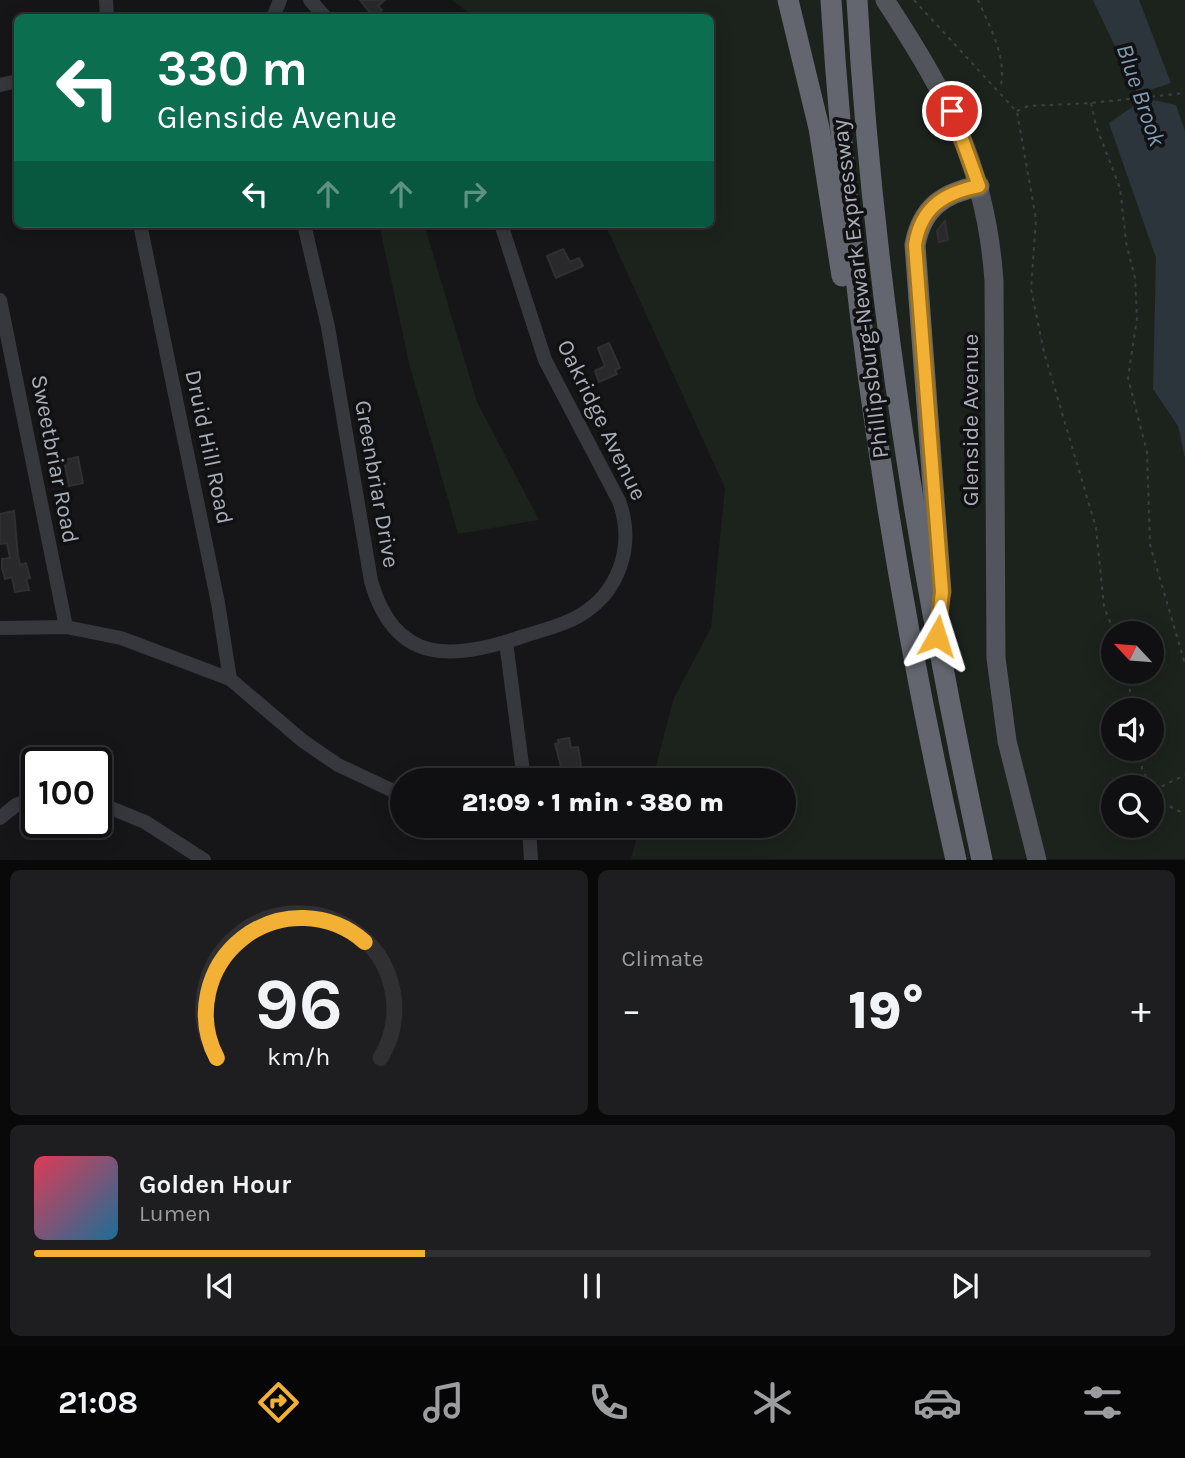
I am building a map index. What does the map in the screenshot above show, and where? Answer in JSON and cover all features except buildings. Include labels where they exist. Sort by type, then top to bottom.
[{"type":"highway","points":[[788,0],[819,128],[856,362],[869,381]]},
{"type":"highway","name":"Phillipsburg-Newark Expressway","points":[[831,0],[850,225],[869,381],[916,667],[956,859]]},
{"type":"highway","name":"Phillipsburg-Newark Expressway","points":[[857,0],[890,338],[937,636],[982,859]]},
{"type":"highway","points":[[937,636],[942,592],[915,245],[924,217],[935,203],[950,193],[979,186]]},
{"type":"main road","name":"Glenside Avenue","points":[[886,0],[952,111],[979,186],[994,281],[996,658],[1007,741],[1037,859]]},
{"type":"street","points":[[310,0],[322,14]]},
{"type":"street","name":"Druid Hill Road","points":[[141,228],[218,603],[230,679]]},
{"type":"street","name":"Greenbriar Drive","points":[[305,228],[328,327],[371,581],[379,609],[398,633],[435,651],[469,653],[506,642]]},
{"type":"street","name":"Oakridge Avenue","points":[[502,228],[545,360],[619,501],[626,535],[621,567],[611,586],[596,603],[579,617],[506,642]]},
{"type":"street","name":"Sweetbriar Road","points":[[0,300],[66,627]]},
{"type":"street","points":[[0,628],[66,627],[159,650],[230,679],[303,741],[338,765],[390,789]]},
{"type":"street","points":[[506,642],[522,768]]},
{"type":"street","points":[[0,818],[21,803]]},
{"type":"street","points":[[112,809],[145,822],[204,859]]},
{"type":"street","points":[[530,838],[531,859]]},
{"type":"path","points":[[914,0],[944,30],[970,64],[999,90],[1017,112],[1036,219],[1031,289],[1044,352],[1097,528],[1104,607],[1110,621]]},
{"type":"path","points":[[978,0],[1000,54],[1004,74],[999,90]]},
{"type":"path","points":[[1017,112],[1028,106],[1091,103],[1185,93]]},
{"type":"path","points":[[1091,103],[1096,126],[1120,188],[1126,242],[1135,278],[1137,318],[1128,379],[1147,452],[1150,545],[1185,664]]},
{"type":"path","points":[[1164,784],[1185,775]]},
{"type":"path","points":[[1164,804],[1185,814]]},
{"type":"shaded area","points":[[452,0],[1185,0],[1185,859],[631,859],[637,838],[796,838],[796,768],[655,768],[674,698],[711,628],[725,488],[607,228],[714,228],[714,14],[470,14]]},
{"type":"shaded area","points":[[380,228],[425,228],[477,402],[539,520],[458,534],[410,367]]},
{"type":"water","name":"Blue Brook","points":[[1093,0],[1139,0],[1171,83],[1150,90],[1153,100],[1176,105],[1185,131],[1185,458],[1178,426],[1153,389],[1156,258],[1109,123],[1141,101]]},
{"type":"route","points":[[937,636],[942,592],[915,245],[924,217],[935,203],[950,193],[979,186],[963,134],[952,111]]}]
